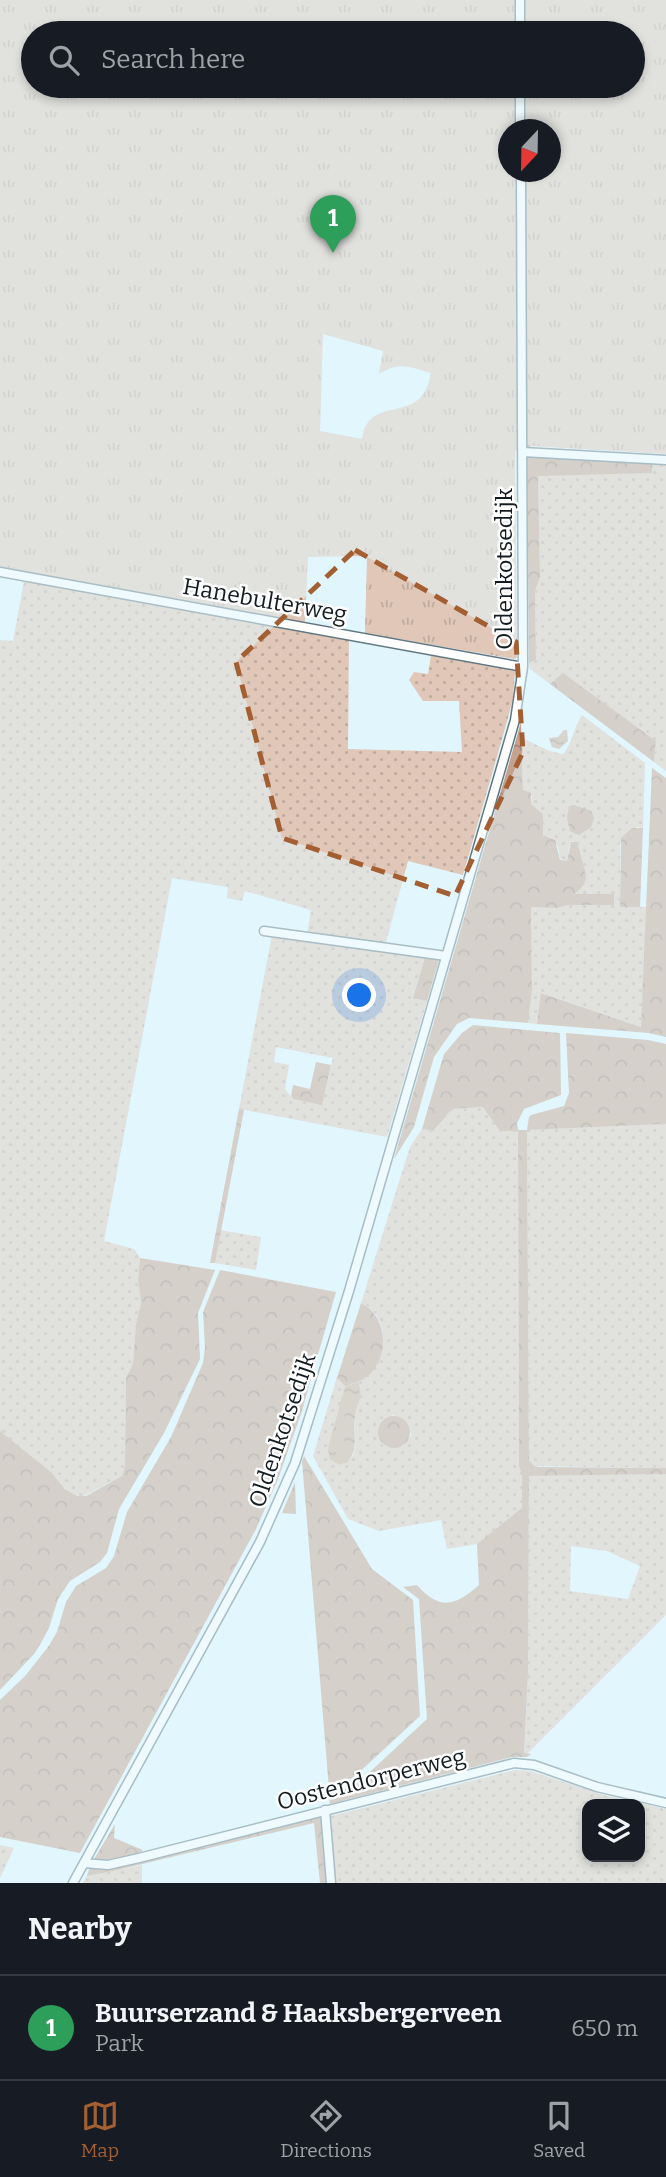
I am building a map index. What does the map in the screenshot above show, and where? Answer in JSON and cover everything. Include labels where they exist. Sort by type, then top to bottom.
[{"type":"street","points":[[520,0],[520,21]]},
{"type":"street","points":[[520,98],[520,119]]},
{"type":"street","name":"Oldenkotsedijk","points":[[74,1883],[260,1542],[295,1463],[349,1291],[515,720],[523,667],[521,182]]},
{"type":"street","points":[[523,452],[666,460]]},
{"type":"street","name":"Hanebulterweg","points":[[0,572],[523,667]]},
{"type":"street","points":[[264,931],[446,956]]},
{"type":"street","name":"Oostendorperweg","points":[[84,1863],[100,1865],[118,1862],[514,1763],[534,1765],[597,1787],[666,1803]]},
{"type":"street","points":[[325,1810],[331,1883]]},
{"type":"highlighted area","points":[[355,550],[516,642],[523,752],[455,896],[282,838],[236,662]]},
{"type":"green space","points":[[0,0],[666,0],[666,454],[531,446],[530,451],[515,451],[515,659],[365,633],[367,556],[308,557],[305,622],[0,567]],"holes":[[[323,334],[383,351],[379,374],[399,366],[431,373],[426,390],[407,406],[374,416],[362,439],[320,431]]]},
{"type":"green space","points":[[527,455],[653,462],[652,473],[538,476],[540,577],[535,591],[536,660],[529,663]]},
{"type":"green space","points":[[653,462],[666,463],[666,771],[654,762],[656,741],[563,674],[550,684],[530,669],[529,663],[536,660],[535,591],[540,577],[538,475],[652,473]]},
{"type":"green space","points":[[24,581],[349,640],[348,749],[462,752],[459,701],[423,701],[409,680],[414,672],[428,674],[431,655],[515,671],[513,698],[463,875],[408,861],[385,946],[307,934],[311,910],[245,891],[242,901],[227,898],[228,887],[172,878],[104,1241],[134,1249],[140,1258],[138,1280],[141,1301],[133,1363],[126,1378],[125,1466],[122,1476],[80,1498],[65,1489],[51,1472],[0,1431],[0,640],[13,641]]},
{"type":"green space","points":[[563,673],[656,741],[654,762],[550,684]]},
{"type":"green space","points":[[582,715],[645,763],[643,828],[637,827],[620,843],[620,906],[647,907],[641,1027],[542,993],[537,1024],[528,1023],[532,989],[531,907],[613,905],[614,894],[575,894],[584,885],[577,843],[572,841],[567,861],[560,859],[556,844],[543,835],[542,818],[531,804],[532,796],[523,790],[522,738],[563,754]]},
{"type":"green space","points":[[521,722],[523,790],[531,793],[531,804],[543,814],[543,835],[555,840],[560,860],[567,861],[571,842],[577,842],[586,875],[584,885],[575,894],[614,894],[614,905],[531,907],[532,990],[528,1023],[469,1018],[457,1024],[434,1057],[414,1127],[394,1159]]},
{"type":"green space","points":[[652,768],[666,778],[666,1037],[649,1033],[537,1024],[541,993],[641,1027]]},
{"type":"green space","points":[[569,806],[591,811],[594,818],[591,827],[579,835],[570,831],[567,818]]},
{"type":"green space","points":[[632,828],[643,828],[640,907],[620,907],[621,838]]},
{"type":"green space","points":[[272,935],[425,957],[413,997],[427,1001],[387,1137],[239,1109]],"holes":[[[276,1047],[333,1058],[322,1104],[293,1099],[285,1089],[289,1065],[274,1062]]]},
{"type":"green space","points":[[425,957],[439,960],[427,1001],[413,998]]},
{"type":"green space","points":[[473,1025],[560,1033],[561,1095],[524,1109],[517,1123],[518,1130],[527,1130],[529,1460],[539,1467],[666,1468],[666,1474],[529,1476],[528,1674],[524,1753],[531,1754],[330,1804],[329,1797],[358,1783],[427,1719],[419,1599],[403,1587],[417,1585],[440,1602],[448,1603],[462,1598],[479,1585],[477,1544],[522,1508],[522,1474],[519,1466],[518,1131],[500,1131],[483,1107],[452,1109],[433,1131],[422,1129],[444,1054],[462,1033]]},
{"type":"green space","points":[[566,1033],[666,1044],[666,1124],[527,1130],[531,1115],[564,1106],[569,1093]]},
{"type":"green space","points":[[316,1062],[331,1065],[322,1105],[293,1099],[293,1085],[310,1089]]},
{"type":"green space","points":[[484,1107],[500,1131],[518,1130],[519,1465],[522,1473],[522,1509],[477,1544],[447,1549],[441,1520],[379,1531],[348,1519],[313,1456],[337,1377],[345,1386],[329,1454],[339,1465],[352,1457],[355,1444],[354,1422],[360,1395],[358,1382],[368,1375],[375,1365],[383,1342],[379,1319],[361,1303],[410,1147],[422,1129],[433,1131],[452,1109]],"holes":[[[392,1415],[403,1419],[411,1430],[411,1435],[403,1446],[387,1447],[380,1439]]]},
{"type":"green space","points":[[239,1109],[244,1110],[215,1263],[210,1263]]},
{"type":"green space","points":[[666,1124],[666,1468],[534,1466],[529,1460],[527,1130]]},
{"type":"green space","points":[[220,1230],[261,1237],[256,1270],[215,1263]]},
{"type":"green space","points":[[140,1258],[215,1270],[198,1313],[200,1359],[164,1433],[119,1509],[107,1553],[100,1562],[70,1581],[58,1599],[49,1628],[34,1654],[0,1690],[0,1431],[51,1472],[65,1489],[77,1496],[86,1496],[122,1476],[125,1466],[126,1378],[133,1363],[141,1302],[138,1280]]},
{"type":"green space","points":[[220,1270],[336,1292],[301,1414],[278,1479],[256,1529],[80,1853],[0,1837],[0,1700],[25,1676],[48,1647],[57,1632],[66,1602],[76,1586],[106,1568],[114,1556],[127,1512],[171,1437],[203,1363],[203,1312]]},
{"type":"green space","points":[[361,1303],[370,1309],[381,1326],[381,1357],[370,1374],[345,1386],[337,1378]]},
{"type":"green space","points":[[394,1416],[406,1420],[410,1432],[406,1444],[394,1448],[382,1444],[378,1432],[382,1420]]},
{"type":"green space","points":[[304,1456],[372,1569],[413,1600],[420,1716],[354,1777],[329,1789],[302,1461]]},
{"type":"green space","points":[[666,1474],[666,1615],[524,1754],[528,1674],[529,1476]],"holes":[[[571,1546],[607,1551],[640,1566],[628,1599],[570,1591]]]},
{"type":"green space","points":[[295,1482],[296,1514],[282,1513]]},
{"type":"green space","points":[[515,1770],[530,1771],[621,1799],[582,1799],[582,1862],[645,1862],[645,1804],[666,1809],[666,1883],[336,1883],[331,1816]]},
{"type":"green space","points":[[322,1814],[328,1883],[320,1883],[314,1823],[87,1876],[90,1866]]},
{"type":"green space","points":[[115,1824],[114,1838],[143,1850],[126,1859],[93,1861]]},
{"type":"green space","points":[[0,1845],[14,1848],[0,1878]]},
{"type":"green space","points":[[142,1865],[142,1883],[83,1883],[87,1876]]},
{"type":"water","points":[[567,730],[568,741],[559,749],[552,747],[549,738],[558,737]]},
{"type":"water","points":[[358,1382],[360,1396],[354,1422],[354,1451],[348,1462],[339,1465],[330,1459],[328,1449],[345,1386]]},
{"type":"place","name":"Buurserzand & Haaksbergerveen","points":[[333,253]]}]
